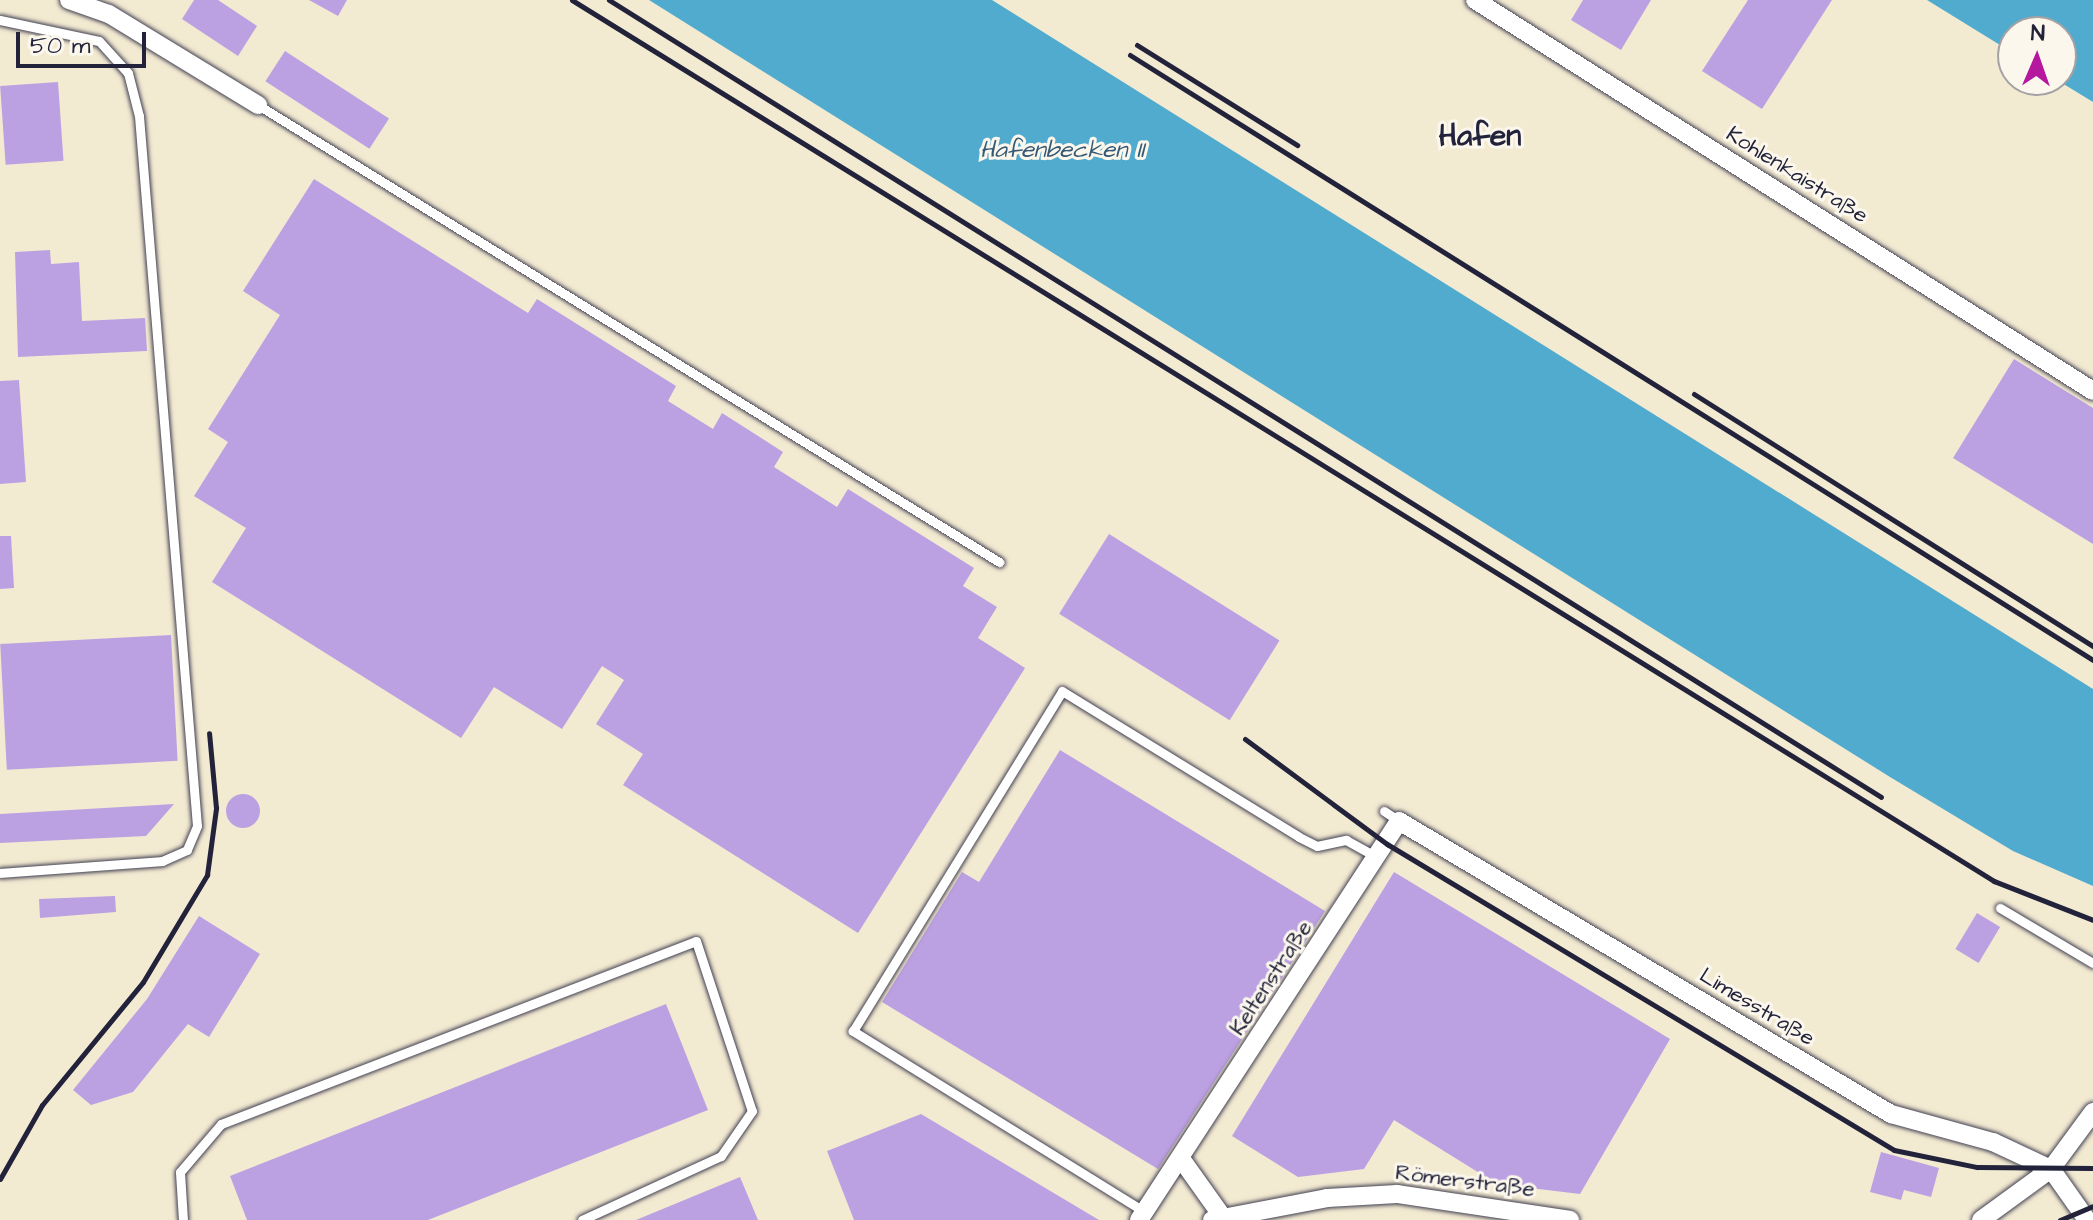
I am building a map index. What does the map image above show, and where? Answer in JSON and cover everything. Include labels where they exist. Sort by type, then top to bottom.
[{"type":"street","points":[[69,0],[109,14],[258,105]]},
{"type":"street","name":"Kohlenkaistraße","points":[[1475,0],[2093,391]]},
{"type":"street","name":"Keltenstraße","points":[[1142,1216],[1182,1160],[1378,858],[1392,816]]},
{"type":"street","name":"Limesstraße","points":[[1392,816],[1891,1114],[1993,1142],[2051,1169],[2087,1220]]},
{"type":"street","points":[[1981,1220],[2051,1169],[2093,1112]]},
{"type":"street","points":[[1182,1160],[1217,1218]]},
{"type":"street","name":"Römerstraße","points":[[1217,1218],[1397,1194],[1570,1220]]},
{"type":"lane","points":[[0,20],[99,41],[128,73],[139,116],[197,826],[187,850],[162,861],[0,873]]},
{"type":"lane","points":[[258,105],[999,562]]},
{"type":"lane","points":[[1142,1216],[853,1031],[1062,691],[1299,837],[1317,846],[1346,840],[1378,858]]},
{"type":"lane","points":[[2000,908],[2093,963]]},
{"type":"lane","points":[[183,1220],[180,1172],[221,1124],[696,941],[752,1111],[721,1156],[582,1220]]},
{"type":"water","name":"Hafenbecken II","points":[[649,0],[992,0],[2093,689],[2093,886],[2013,851],[1890,777]]},
{"type":"water","points":[[1927,0],[2093,0],[2093,102],[2077,92],[2077,16],[1997,16],[1997,43]]},
{"type":"building","points":[[194,0],[218,0],[257,26],[238,56],[182,19]]},
{"type":"building","points":[[309,0],[347,0],[338,16]]},
{"type":"building","points":[[1583,0],[1651,0],[1621,50],[1571,20]]},
{"type":"building","points":[[1748,0],[1832,0],[1762,109],[1702,71]]},
{"type":"building","points":[[285,51],[389,119],[369,149],[265,81]]},
{"type":"building","points":[[58,82],[64,161],[6,165],[0,86]]},
{"type":"building","points":[[314,179],[528,313],[537,299],[676,386],[668,401],[713,429],[722,413],[783,452],[774,467],[837,507],[848,489],[974,568],[963,586],[997,607],[978,638],[1025,668],[858,933],[623,785],[643,754],[596,724],[624,680],[602,666],[562,729],[494,687],[461,738],[212,582],[246,528],[194,496],[228,442],[208,429],[280,315],[243,291]]},
{"type":"building","points":[[50,250],[51,264],[79,262],[82,321],[145,318],[147,351],[18,357],[15,252]]},
{"type":"building","points":[[2014,359],[2093,408],[2093,544],[1953,458]]},
{"type":"building","points":[[19,380],[26,482],[0,484],[0,381]]},
{"type":"building","points":[[1109,534],[1279,641],[1230,720],[1059,614]]},
{"type":"building","points":[[0,536],[11,536],[14,588],[0,589]]},
{"type":"building","points":[[171,635],[178,761],[7,770],[0,644]]},
{"type":"building","points":[[1060,750],[1325,911],[1158,1169],[882,1002],[962,872],[979,882]]},
{"type":"building","points":[[243,794],[255,799],[260,811],[255,823],[243,828],[231,823],[226,811],[231,799]]},
{"type":"building","points":[[174,804],[146,836],[0,843],[0,814]]},
{"type":"building","points":[[1394,872],[1670,1039],[1580,1194],[1497,1184],[1394,1120],[1364,1169],[1298,1177],[1232,1136]]},
{"type":"building","points":[[115,896],[116,912],[40,918],[39,899]]},
{"type":"building","points":[[1977,913],[2000,927],[1979,963],[1955,949]]},
{"type":"building","points":[[199,916],[260,954],[209,1037],[188,1024],[133,1092],[91,1105],[73,1090],[147,999]]},
{"type":"building","points":[[666,1004],[708,1110],[428,1220],[247,1220],[230,1176]]},
{"type":"building","points":[[921,1114],[1099,1220],[854,1220],[827,1151]]},
{"type":"building","points":[[1881,1152],[1939,1168],[1931,1197],[1904,1190],[1901,1200],[1870,1192]]},
{"type":"building","points":[[740,1177],[758,1220],[636,1220]]},
{"type":"railway","points":[[572,0],[1994,881],[2093,920]]},
{"type":"railway","points":[[609,0],[1881,797]]},
{"type":"railway","points":[[1137,45],[1297,145]]},
{"type":"railway","points":[[1130,55],[2093,660]]},
{"type":"railway","points":[[1694,394],[2093,646]]},
{"type":"railway","points":[[0,1179],[42,1105],[143,982],[207,875],[216,808],[209,733]]},
{"type":"railway","points":[[1245,739],[1387,844],[1894,1150],[1977,1167],[2093,1168]]},
{"type":"railway","points":[[2060,1220],[2093,1206]]},
{"type":"district","name":"Hafen","points":[[1480,136]]}]
